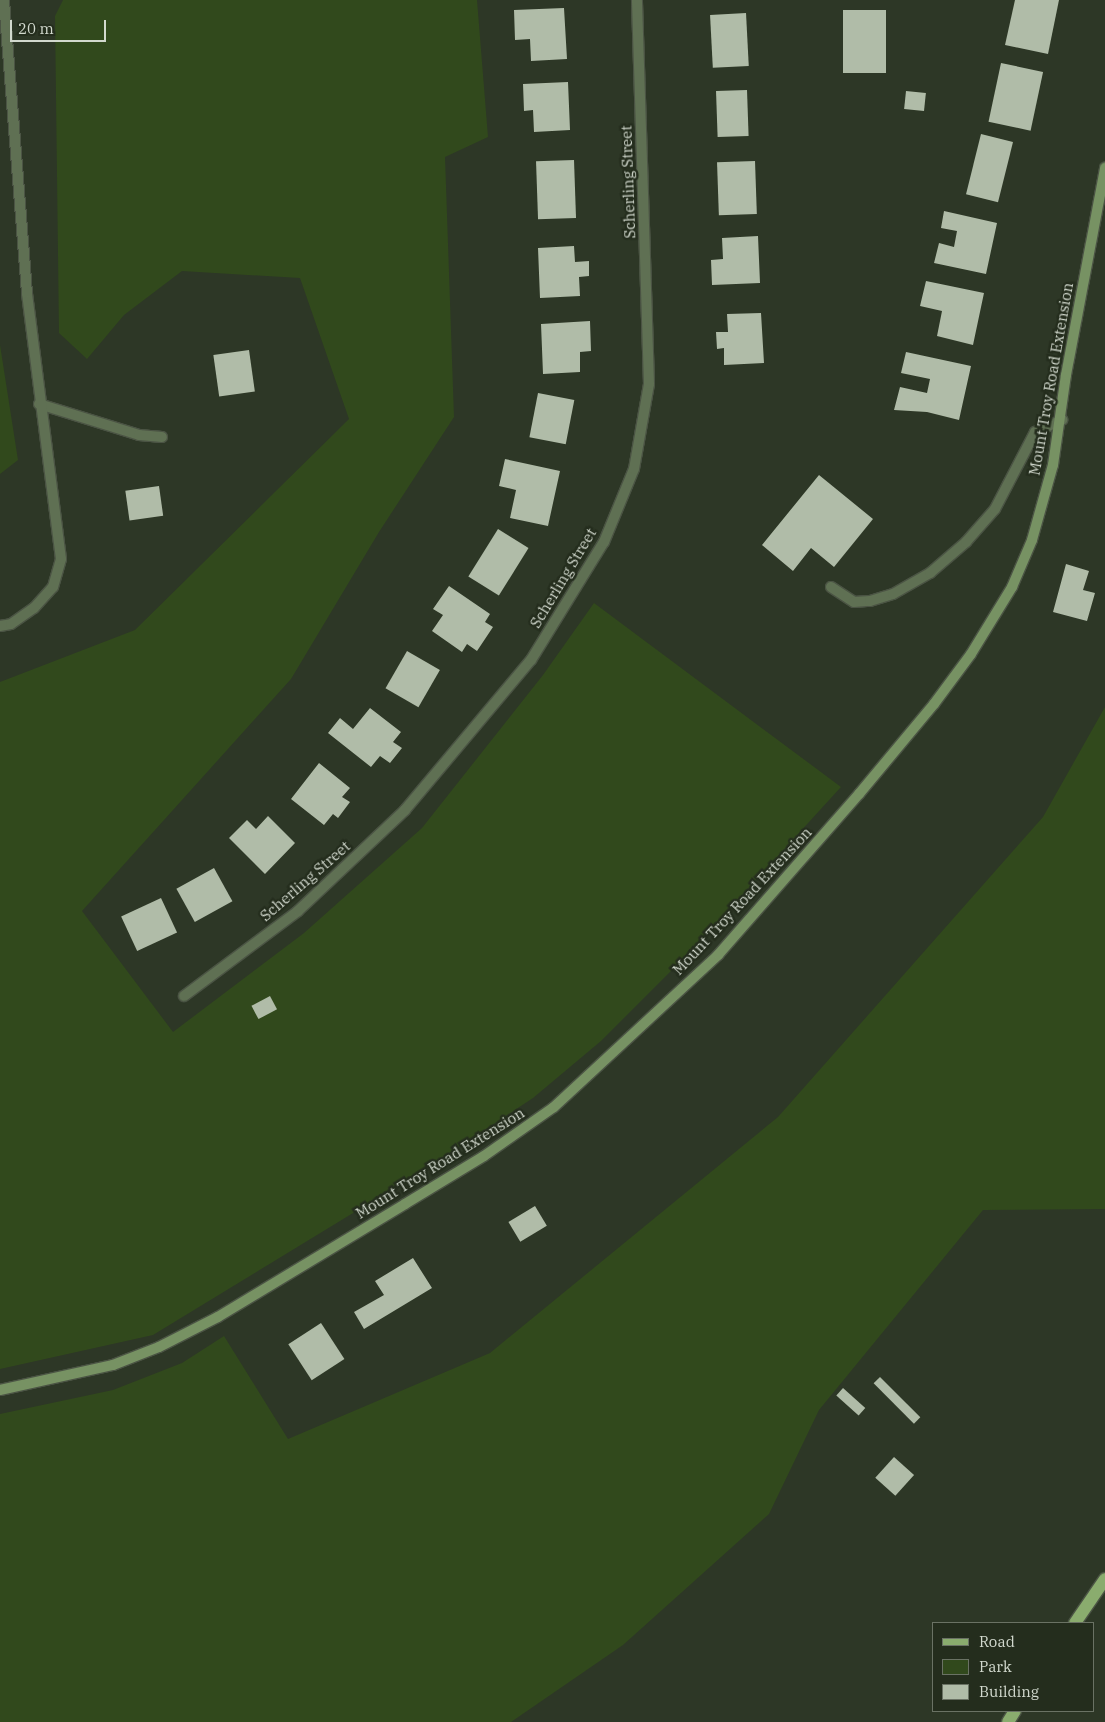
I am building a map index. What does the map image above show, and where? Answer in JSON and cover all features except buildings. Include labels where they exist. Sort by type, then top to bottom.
[{"type":"main road","points":[[1076,1622],[1105,1579]]},
{"type":"street","points":[[0,626],[10,624],[34,608],[54,587],[61,559],[40,404],[14,150],[4,0]]},
{"type":"street","name":"Scherling Street","points":[[184,996],[298,911],[405,810],[531,660],[604,542],[634,469],[648,384],[637,0]]},
{"type":"street","name":"Mount Troy Road Extension","points":[[0,1390],[113,1365],[159,1347],[218,1317],[484,1156],[554,1107],[617,1051],[724,947],[859,794],[971,654],[1012,588],[1032,540],[1053,465],[1062,420],[1066,375],[1105,168]]},
{"type":"street","points":[[40,404],[139,435],[162,437]]},
{"type":"street","points":[[831,587],[854,602],[870,601],[893,594],[930,573],[966,542],[995,509],[1035,432],[1062,420]]},
{"type":"green space","points":[[63,0],[477,0],[488,137],[445,157],[454,417],[379,532],[291,679],[82,911],[173,1032],[304,933],[422,828],[543,675],[594,603],[841,787],[693,949],[601,1041],[533,1098],[422,1171],[153,1335],[0,1369],[0,682],[135,630],[349,419],[300,278],[182,271],[124,315],[87,359],[59,333],[55,16]]},
{"type":"green space","points":[[0,345],[18,460],[0,474]]},
{"type":"green space","points":[[1105,707],[1105,1209],[983,1210],[819,1410],[769,1514],[623,1645],[511,1722],[0,1722],[0,1414],[113,1390],[182,1363],[224,1336],[288,1439],[490,1353],[778,1117],[1043,817]]}]
